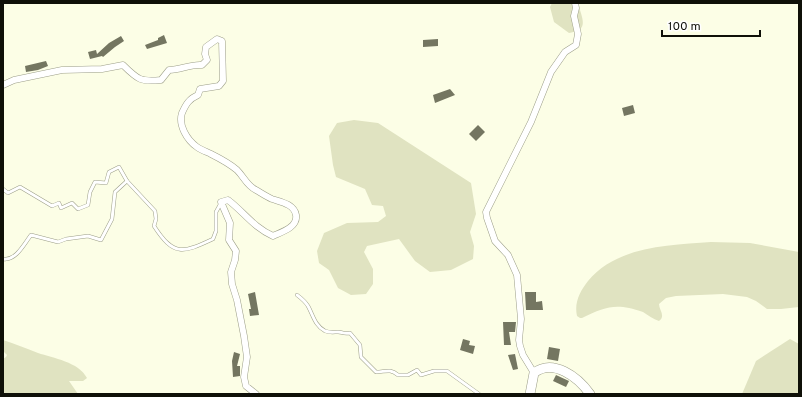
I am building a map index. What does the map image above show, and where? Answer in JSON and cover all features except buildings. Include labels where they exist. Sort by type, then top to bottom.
[{"type":"main road","points":[[530,394],[534,373],[540,368],[548,367],[565,371],[581,383],[590,394]]},
{"type":"street","points":[[534,373],[523,355],[520,346],[519,340],[521,319],[517,275],[508,255],[495,241],[486,212],[532,122],[551,72],[565,52],[576,45],[578,34],[574,16],[576,8],[575,3]]},
{"type":"street","points":[[3,85],[14,80],[62,70],[102,69],[123,65],[135,77],[147,81],[161,80],[169,70],[177,70],[193,64],[202,65],[206,60],[206,48],[217,39],[222,41],[222,81],[219,86],[200,89],[198,95],[191,98],[185,106],[181,116],[180,121],[183,130],[197,147],[214,155],[237,170],[254,190],[272,199],[283,202],[293,208],[296,215],[295,222],[290,228],[273,236],[254,224],[228,200],[221,202],[230,223],[229,240],[236,251],[236,260],[230,272],[237,300],[247,357],[244,376],[246,386],[256,394]]},
{"type":"lane","points":[[3,189],[8,193],[20,187],[52,206],[59,203],[61,208],[72,204],[78,209],[88,205],[90,192],[96,182],[106,183],[108,172],[120,167],[127,181],[155,210],[156,219],[154,226],[162,239],[169,246],[181,250],[198,246],[213,239],[216,232],[216,212],[221,202]]},
{"type":"lane","points":[[3,259],[8,260],[15,256],[32,235],[58,242],[66,239],[88,236],[101,240],[112,219],[115,192],[127,181]]},
{"type":"lane","points":[[297,295],[308,307],[314,322],[325,331],[343,334],[350,333],[360,345],[361,357],[376,372],[387,370],[394,371],[398,375],[408,375],[416,370],[422,375],[434,371],[448,371],[479,394]]},
{"type":"green space","points":[[552,3],[578,3],[583,23],[580,29],[576,32],[569,33],[554,22],[550,7]]},
{"type":"green space","points":[[354,120],[378,123],[471,183],[476,214],[470,232],[474,246],[473,259],[451,270],[430,272],[415,261],[399,239],[367,246],[364,252],[373,269],[373,284],[366,294],[351,295],[338,288],[329,270],[319,263],[317,251],[324,233],[347,223],[378,222],[386,216],[383,206],[372,205],[365,189],[336,177],[329,136],[337,123]]},
{"type":"green space","points":[[711,242],[750,243],[799,252],[799,307],[767,309],[756,301],[747,297],[723,294],[676,296],[666,298],[659,304],[662,317],[659,321],[643,312],[626,307],[605,308],[582,318],[577,316],[577,302],[585,285],[600,269],[614,261],[629,254],[661,246]]},
{"type":"green space","points":[[790,339],[799,344],[799,394],[742,394],[756,361]]},
{"type":"green space","points":[[3,340],[65,361],[78,368],[87,378],[83,381],[69,381],[78,394],[3,394],[3,359],[7,355],[3,351]]}]
